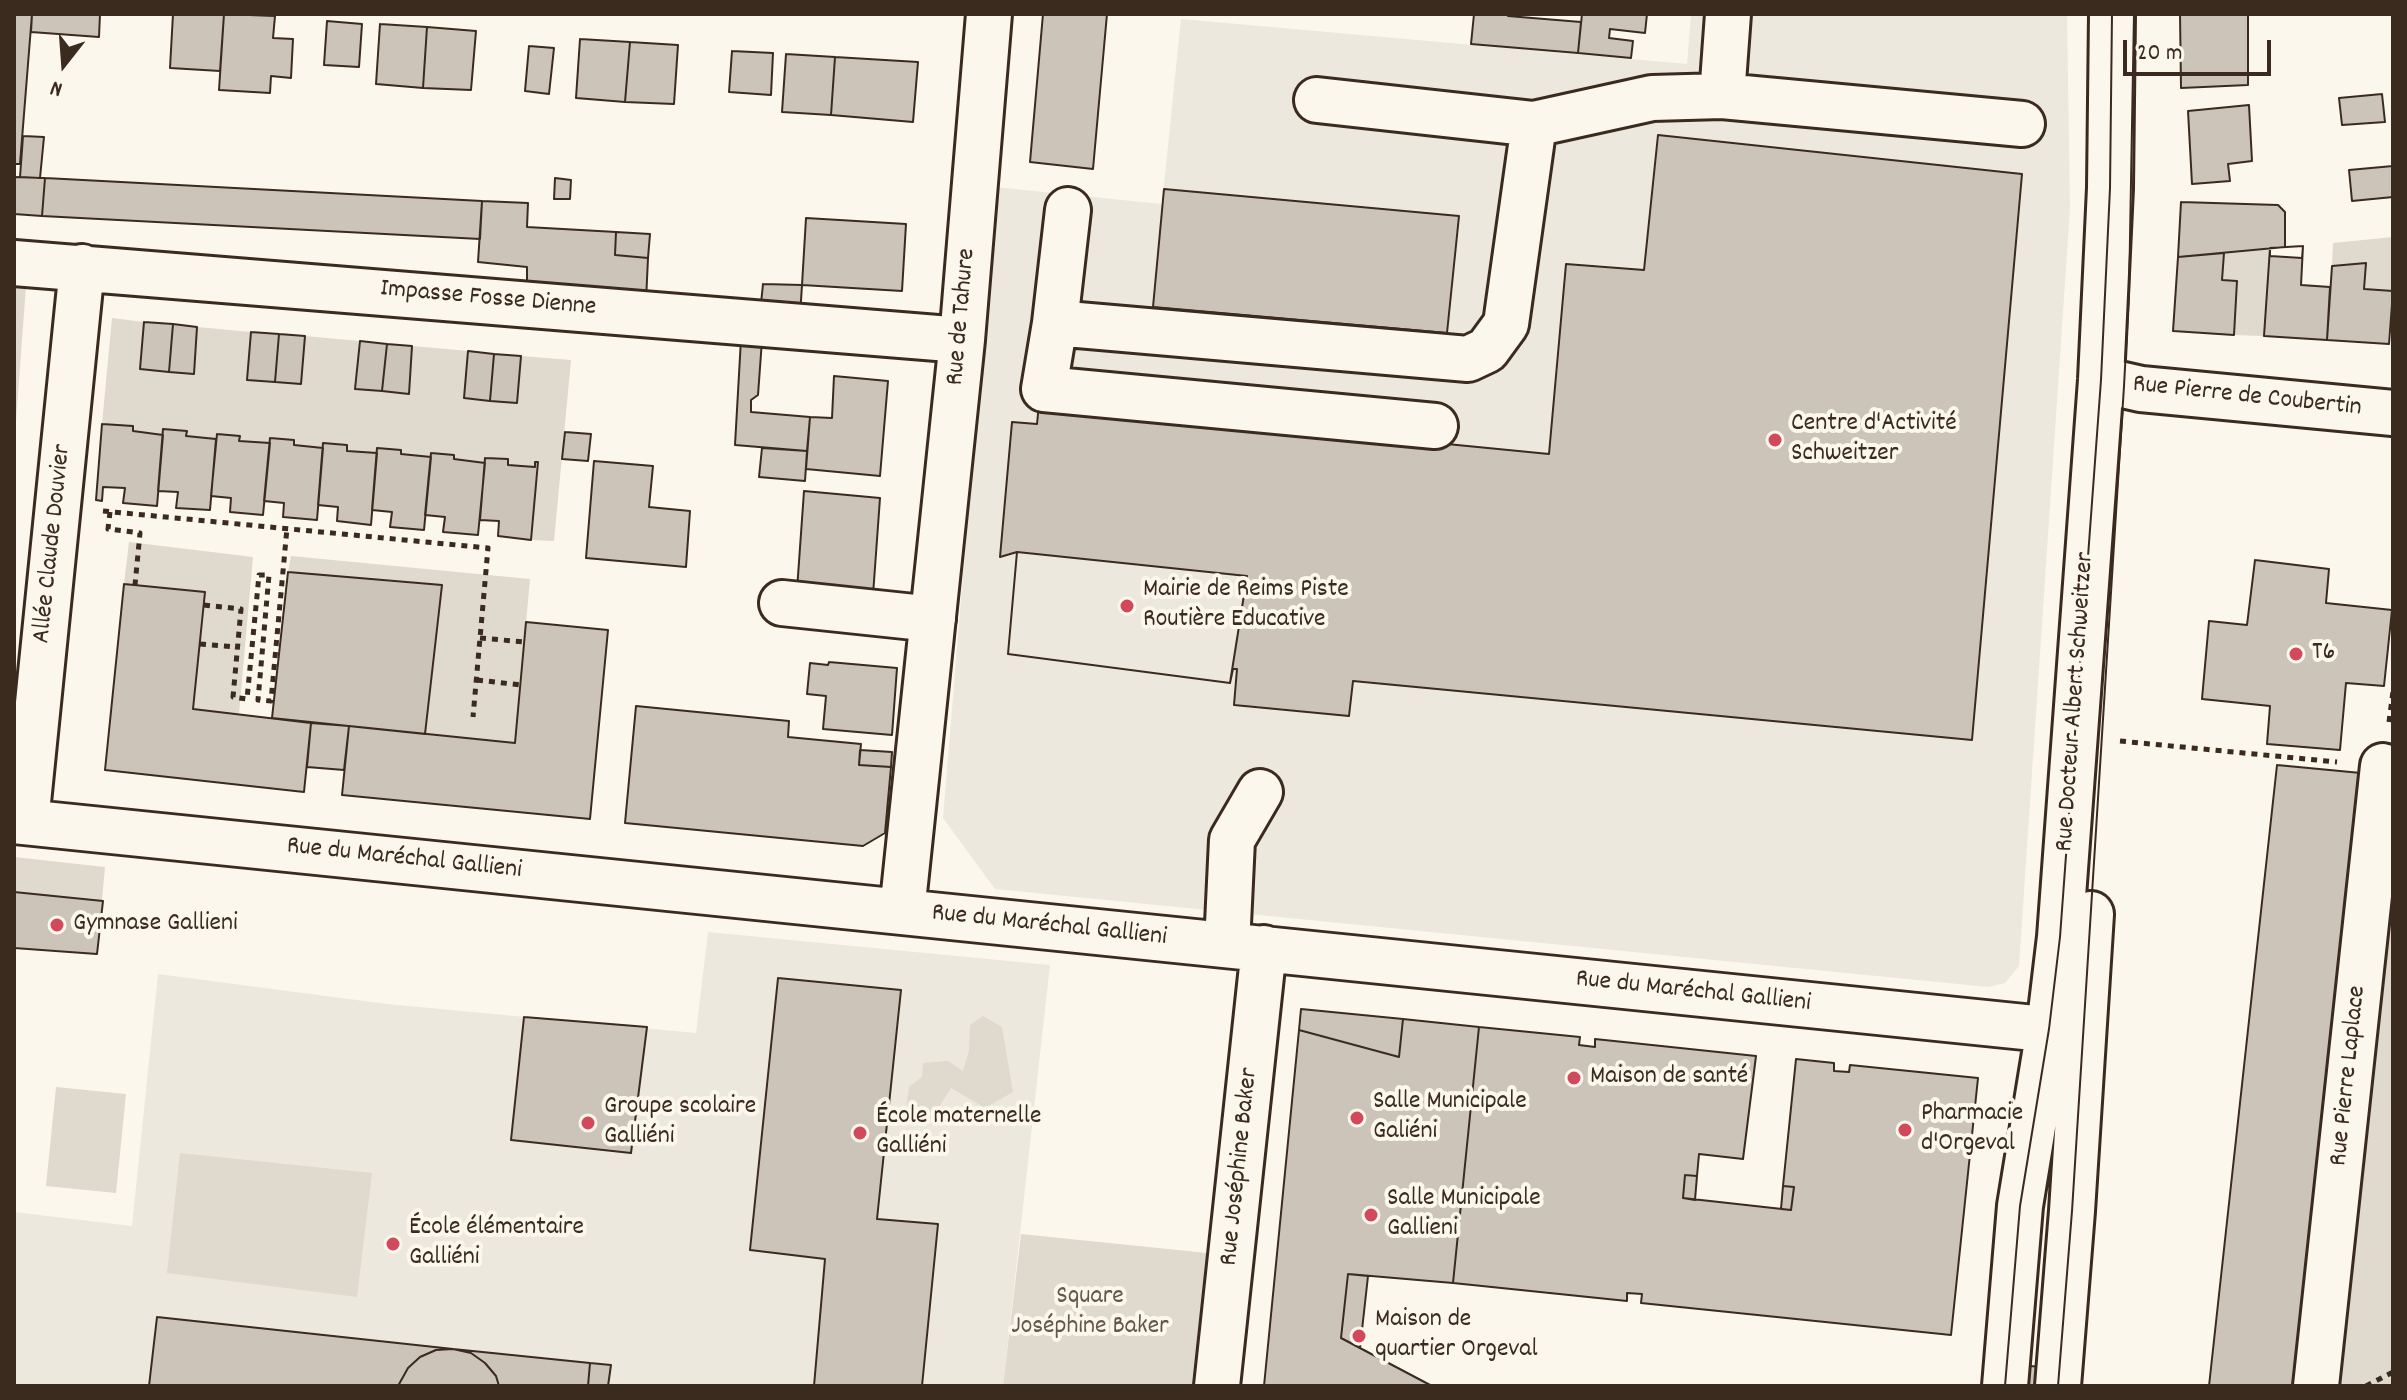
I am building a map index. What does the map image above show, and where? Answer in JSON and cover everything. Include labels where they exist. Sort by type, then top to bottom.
[{"type":"street","name":"Rue de Tahure","points":[[902,912],[962,340],[989,14]]},
{"type":"street","points":[[1722,96],[1728,14]]},
{"type":"street","name":"Rue Docteur Albert Schweitzer","points":[[2058,1386],[2066,1031],[2113,383],[2112,14]]},
{"type":"street","name":"Rue Docteur Albert Schweitzer","points":[[2113,383],[2129,294],[2134,14]]},
{"type":"street","points":[[1317,100],[1534,124],[1652,98],[1722,96],[2022,124]]},
{"type":"street","points":[[1055,323],[1468,359],[1487,350],[1506,324],[1534,124]]},
{"type":"street","points":[[1068,210],[1044,389],[1435,426]]},
{"type":"street","name":"Impasse Fosse Dienne","points":[[14,263],[962,340]]},
{"type":"street","name":"Allée Claude Douvier","points":[[20,821],[82,267]]},
{"type":"street","name":"Rue Pierre de Coubertin","points":[[2113,383],[2393,413]]},
{"type":"street","points":[[782,603],[933,619]]},
{"type":"street","name":"Rue Pierre Laplace","points":[[2316,1386],[2383,766]]},
{"type":"street","name":"Rue Joséphine Baker","points":[[1217,1386],[1246,947],[1232,840],[1260,792]]},
{"type":"street","name":"Rue du Maréchal Gallieni","points":[[20,821],[2066,1031]]},
{"type":"street","name":"Rue Docteur Albert Schweitzer","points":[[2005,1386],[2020,1206],[2066,1031]]},
{"type":"path","points":[[95,510],[488,548],[473,717]]},
{"type":"path","points":[[110,512],[108,529],[140,533],[135,585]]},
{"type":"path","points":[[204,605],[241,609],[233,697],[247,699],[259,575],[269,575],[258,700],[271,701],[287,528]]},
{"type":"path","points":[[480,638],[525,642]]},
{"type":"path","points":[[200,644],[237,647]]},
{"type":"path","points":[[477,680],[521,685]]},
{"type":"path","points":[[2115,740],[2383,766]]},
{"type":"path","points":[[2366,1386],[2393,1372]]},
{"type":"shaded area","points":[[1691,14],[2067,14],[2070,208],[2019,966],[2005,983],[1988,987],[995,889],[943,818],[995,187],[1162,204],[1181,19],[1687,64]]},
{"type":"shaded area","name":"Groupe scolaire Galliéni","points":[[708,932],[1050,965],[1003,1386],[14,1386],[14,1212],[132,1226],[158,974],[387,1004],[696,1033]]},
{"type":"green space","points":[[2393,237],[2393,291],[2364,289],[2365,263],[2332,266],[2333,243]]},
{"type":"green space","points":[[2270,248],[2264,336],[2234,335],[2237,281],[2222,280],[2224,253]]},
{"type":"green space","points":[[14,285],[26,286],[14,448]]},
{"type":"green space","points":[[112,318],[144,322],[140,369],[193,373],[197,327],[251,332],[247,379],[305,336],[360,341],[356,389],[408,394],[412,346],[468,351],[464,398],[517,402],[521,356],[571,360],[554,541],[531,540],[536,462],[535,467],[508,465],[508,459],[486,458],[485,463],[454,459],[454,455],[431,453],[431,457],[378,448],[377,453],[347,451],[347,445],[323,448],[294,445],[294,440],[270,443],[239,441],[239,436],[217,434],[216,439],[186,436],[186,431],[164,429],[163,435],[133,431],[133,426],[102,424]]},
{"type":"green space","points":[[129,542],[253,557],[239,714],[193,709],[205,592],[124,584]]},
{"type":"green space","points":[[291,556],[530,579],[515,743],[425,734],[442,585],[288,572]]},
{"type":"green space","points":[[2361,753],[2393,756],[2393,1386],[2293,1386],[2361,773]]},
{"type":"green space","name":"Gymnase Gallieni","points":[[14,857],[105,867],[97,954],[14,948]]},
{"type":"green space","points":[[983,1016],[1002,1027],[1013,1092],[985,1108],[951,1088],[930,1121],[906,1110],[909,1087],[922,1077],[923,1063],[948,1061],[963,1071],[969,1051],[970,1025]]},
{"type":"green space","points":[[56,1087],[126,1094],[116,1193],[46,1186]]},
{"type":"green space","points":[[180,1153],[372,1173],[357,1297],[167,1273]]},
{"type":"green space","name":"Square Joséphine Baker","points":[[1021,1234],[1207,1253],[1209,1314],[1199,1386],[1003,1386]]},
{"type":"building","points":[[14,14],[32,14],[20,164],[14,164]]},
{"type":"building","points":[[32,14],[100,14],[99,37],[31,32]]},
{"type":"building","points":[[173,14],[224,14],[220,71],[170,68]]},
{"type":"building","points":[[224,14],[275,16],[273,38],[293,39],[291,78],[271,76],[270,93],[219,90]]},
{"type":"building","points":[[1043,14],[1107,14],[1093,169],[1030,162]]},
{"type":"building","points":[[1474,14],[1508,14],[1581,22],[1578,53],[1471,44]]},
{"type":"building","points":[[1582,14],[1647,14],[1645,33],[1610,29],[1609,38],[1633,41],[1631,58],[1578,53]]},
{"type":"building","points":[[2180,14],[2248,14],[2248,85],[2181,88]]},
{"type":"building","points":[[327,21],[362,24],[359,67],[324,65]]},
{"type":"building","points":[[380,24],[427,27],[423,88],[376,84]]},
{"type":"building","points":[[427,27],[476,31],[471,90],[423,88]]},
{"type":"building","points":[[580,39],[630,42],[625,102],[576,98]]},
{"type":"building","points":[[630,42],[678,45],[674,104],[625,102]]},
{"type":"building","points":[[529,46],[554,48],[549,94],[525,91]]},
{"type":"building","points":[[732,51],[773,53],[771,95],[729,92]]},
{"type":"building","points":[[786,54],[835,57],[831,115],[782,112]]},
{"type":"building","points":[[835,57],[918,62],[913,122],[831,115]]},
{"type":"building","points":[[2382,94],[2385,122],[2342,125],[2339,98]]},
{"type":"building","points":[[2249,105],[2252,161],[2228,164],[2230,181],[2192,184],[2188,111]]},
{"type":"building","name":"Centre d'Activité Schweitzer","points":[[1658,135],[2022,174],[1972,740],[1353,681],[1349,716],[1234,705],[1237,669],[1233,669],[1230,683],[1008,654],[1017,552],[1000,557],[1012,422],[1037,424],[1039,404],[1549,454],[1566,264],[1644,270]]},
{"type":"building","points":[[23,136],[44,137],[40,178],[20,177]]},
{"type":"building","points":[[2393,166],[2393,197],[2352,201],[2349,170]]},
{"type":"building","points":[[14,177],[45,178],[42,216],[14,214]]},
{"type":"building","points":[[45,178],[482,201],[480,239],[42,216]]},
{"type":"building","points":[[555,178],[571,180],[570,199],[554,199]]},
{"type":"building","points":[[1164,189],[1459,216],[1447,333],[1153,307]]},
{"type":"building","points":[[482,201],[528,203],[527,227],[616,232],[615,255],[648,258],[646,301],[527,285],[527,267],[478,262]]},
{"type":"building","points":[[2181,202],[2278,205],[2285,212],[2285,247],[2178,257]]},
{"type":"building","points":[[806,218],[906,224],[902,291],[802,285]]},
{"type":"building","points":[[616,232],[650,234],[648,258],[615,255]]},
{"type":"building","points":[[2303,246],[2302,258],[2270,256],[2270,248]]},
{"type":"building","points":[[2303,246],[2301,285],[2330,287],[2327,340],[2264,336],[2270,248]]},
{"type":"building","points":[[2224,253],[2222,280],[2237,281],[2234,335],[2173,331],[2178,257]]},
{"type":"building","points":[[2366,263],[2364,289],[2393,291],[2389,344],[2327,340],[2332,266]]},
{"type":"building","points":[[763,284],[802,285],[800,316],[760,313]]},
{"type":"building","points":[[144,322],[173,324],[169,372],[140,369]]},
{"type":"building","points":[[173,324],[197,327],[194,374],[169,372]]},
{"type":"building","points":[[251,332],[279,334],[275,382],[247,380]]},
{"type":"building","points":[[279,334],[305,336],[301,384],[275,382]]},
{"type":"building","points":[[741,339],[762,340],[758,395],[751,400],[751,412],[810,417],[807,451],[735,445]]},
{"type":"building","points":[[360,341],[387,344],[382,391],[355,389]]},
{"type":"building","points":[[387,344],[412,346],[409,394],[382,391]]},
{"type":"building","points":[[468,351],[494,354],[490,401],[464,398]]},
{"type":"building","points":[[494,354],[521,356],[517,403],[490,401]]},
{"type":"building","points":[[834,376],[888,381],[880,476],[806,469],[810,417],[832,418]]},
{"type":"building","points":[[102,424],[133,426],[133,431],[163,435],[157,506],[123,503],[125,488],[103,487],[102,501],[96,500]]},
{"type":"building","points":[[163,429],[187,431],[186,436],[216,439],[210,510],[176,508],[178,492],[158,491]]},
{"type":"building","points":[[565,432],[591,434],[588,461],[562,459]]},
{"type":"building","points":[[217,434],[240,436],[239,441],[270,443],[263,515],[230,512],[231,498],[211,496]]},
{"type":"building","points":[[270,438],[294,440],[294,445],[323,448],[317,520],[283,517],[284,503],[264,501]]},
{"type":"building","points":[[323,443],[347,445],[347,451],[377,453],[371,525],[337,521],[338,507],[318,505]]},
{"type":"building","points":[[377,448],[431,457],[424,530],[390,527],[392,512],[372,510]]},
{"type":"building","points":[[762,448],[807,451],[805,481],[759,477]]},
{"type":"building","points":[[431,453],[485,463],[478,535],[443,532],[445,517],[425,515]]},
{"type":"building","points":[[485,458],[508,459],[508,465],[535,467],[535,462],[538,462],[531,540],[498,536],[499,521],[480,520]]},
{"type":"building","points":[[594,461],[653,466],[649,507],[690,511],[686,567],[586,558]]},
{"type":"building","points":[[804,491],[880,498],[873,595],[797,590]]},
{"type":"building","name":"Mairie de Reims Piste Routière Educative","points":[[1017,552],[1247,576],[1230,683],[1008,654]]},
{"type":"building","name":"T6","points":[[2255,560],[2329,569],[2326,603],[2392,610],[2384,686],[2346,683],[2340,750],[2267,744],[2270,706],[2202,699],[2209,621],[2247,625]]},
{"type":"building","points":[[288,572],[442,585],[425,734],[272,718]]},
{"type":"building","points":[[124,584],[205,592],[193,709],[311,723],[304,792],[105,770]]},
{"type":"building","points":[[526,622],[608,630],[590,819],[342,795],[349,726],[515,743]]},
{"type":"building","points":[[829,662],[897,668],[892,735],[823,729],[826,696],[807,694],[810,663],[828,665]]},
{"type":"building","points":[[636,706],[789,721],[788,737],[861,744],[859,765],[891,767],[885,833],[863,846],[625,823]]},
{"type":"building","points":[[311,723],[349,726],[344,770],[307,767]]},
{"type":"building","points":[[860,750],[892,752],[891,767],[859,765]]},
{"type":"building","points":[[2277,765],[2361,773],[2294,1386],[2209,1386]]},
{"type":"building","name":"Gymnase Gallieni","points":[[14,892],[103,901],[97,954],[14,948]]},
{"type":"building","points":[[778,978],[901,990],[877,1219],[938,1224],[922,1386],[814,1386],[825,1259],[750,1250]]},
{"type":"building","points":[[1301,1009],[1403,1019],[1399,1057],[1299,1030]]},
{"type":"building","points":[[524,1017],[647,1027],[631,1153],[511,1140]]},
{"type":"building","name":"Salle Municipale Gallieni","points":[[1403,1019],[1479,1027],[1453,1283],[1348,1274],[1341,1338],[1432,1386],[1264,1386],[1299,1030],[1399,1057]]},
{"type":"building","points":[[1479,1027],[1580,1037],[1579,1045],[1595,1047],[1595,1039],[1756,1056],[1743,1159],[1699,1154],[1697,1176],[1685,1175],[1683,1198],[1791,1210],[1794,1187],[1783,1186],[1796,1059],[1834,1063],[1834,1071],[1849,1072],[1850,1065],[1978,1078],[1951,1335],[1641,1303],[1642,1294],[1627,1293],[1627,1301],[1453,1283]]},
{"type":"building","points":[[1685,1175],[1697,1176],[1695,1200],[1683,1198]]},
{"type":"building","points":[[1783,1186],[1794,1187],[1791,1210],[1781,1209]]},
{"type":"building","points":[[1348,1274],[1368,1276],[1360,1348],[1341,1338]]},
{"type":"building","points":[[157,1317],[453,1349],[436,1350],[420,1357],[408,1368],[398,1386],[149,1386]]},
{"type":"building","points":[[453,1349],[590,1363],[588,1386],[499,1386],[496,1376],[485,1363],[471,1353]]},
{"type":"building","points":[[453,1349],[471,1353],[485,1363],[496,1376],[499,1386],[398,1386],[408,1368],[420,1357],[436,1350]]},
{"type":"building","points":[[590,1363],[611,1365],[608,1386],[588,1386]]},
{"type":"building","points":[[2020,1365],[2041,1367],[2039,1386],[2018,1386]]},
{"type":"tram line","points":[[2005,1386],[2020,1206],[2049,1029],[2060,937],[2101,380],[2110,188],[2112,14]]},
{"type":"tram line","points":[[2058,1386],[2072,1211],[2124,386],[2129,294],[2134,14]]},
{"type":"place","name":"Centre d'Activité Schweitzer","points":[[1775,440]]},
{"type":"place","name":"Mairie de Reims Piste Routière Educative","points":[[1127,606]]},
{"type":"place","name":"T6","points":[[2296,654]]},
{"type":"place","name":"Gymnase Gallieni","points":[[57,925]]},
{"type":"place","name":"Maison de santé","points":[[1574,1078]]},
{"type":"place","name":"Salle Municipale Galiéni","points":[[1357,1118]]},
{"type":"place","name":"Groupe scolaire Galliéni","points":[[588,1123]]},
{"type":"place","name":"Pharmacie d'Orgeval","points":[[1905,1130]]},
{"type":"place","name":"École maternelle Galliéni","points":[[860,1133]]},
{"type":"place","name":"Salle Municipale Gallieni","points":[[1371,1215]]},
{"type":"place","name":"École élémentaire Galliéni","points":[[393,1244]]},
{"type":"place","name":"Maison de quartier Orgeval","points":[[1359,1336]]}]
